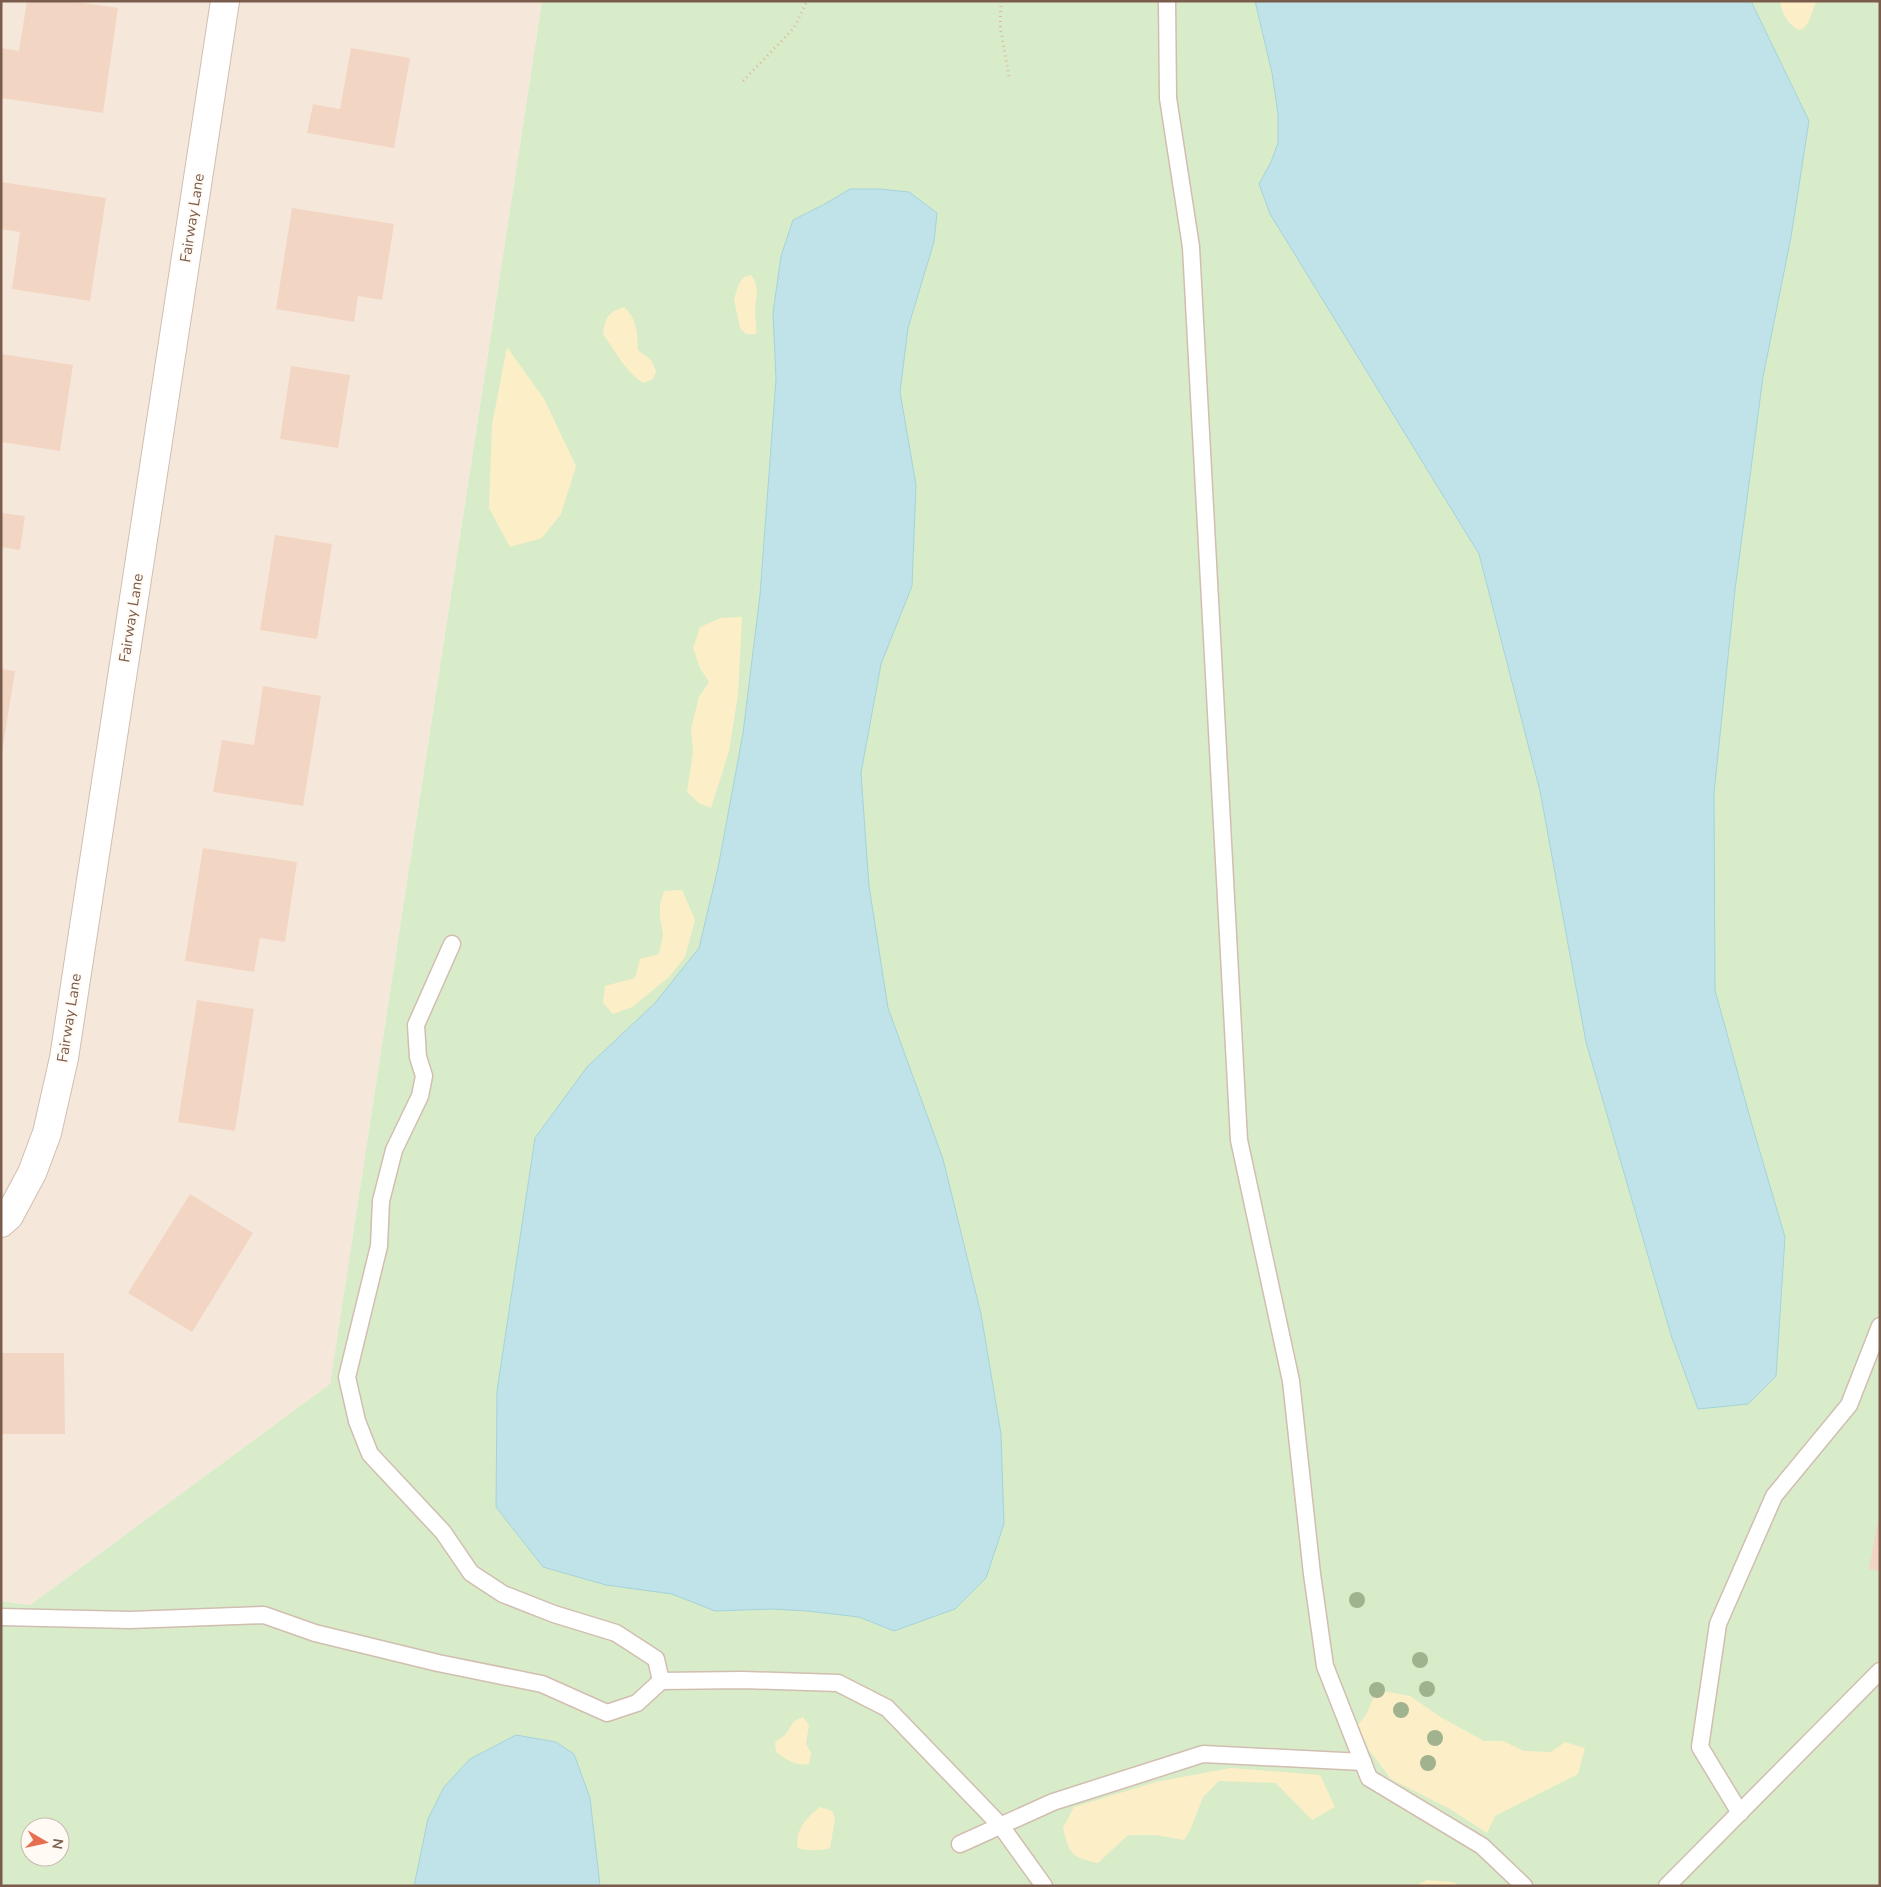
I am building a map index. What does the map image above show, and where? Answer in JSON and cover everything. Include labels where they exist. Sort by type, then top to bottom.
[{"type":"street","name":"Fairway Lane","points":[[1,1223],[9,1216],[27,1181],[47,1133],[64,1058],[225,1]]},
{"type":"lane","points":[[1167,1],[1168,98],[1191,247],[1239,1140],[1291,1381],[1312,1574],[1325,1666],[1369,1778],[1482,1846],[1524,1886]]},
{"type":"lane","points":[[452,944],[416,1025],[418,1057],[424,1076],[420,1096],[394,1150],[381,1201],[379,1246],[347,1377],[357,1421],[370,1454],[443,1532],[471,1573],[503,1594],[554,1614],[616,1633],[656,1659],[661,1681]]},
{"type":"lane","points":[[1740,1813],[1700,1747],[1718,1624],[1774,1496],[1849,1405],[1880,1326]]},
{"type":"lane","points":[[1,1617],[130,1620],[264,1615],[315,1633],[438,1664],[542,1684],[607,1713],[637,1703],[661,1681],[743,1680],[838,1683],[887,1708],[1001,1826],[1044,1886]]},
{"type":"lane","points":[[1667,1886],[1880,1671]]},
{"type":"lane","points":[[960,1844],[1053,1802],[1203,1754],[1363,1762]]},
{"type":"path","points":[[743,81],[794,28],[807,1]]},
{"type":"path","points":[[1001,1],[1000,24],[1009,77]]},
{"type":"shaded area","points":[[1,1],[542,1],[330,1384],[30,1605],[1,1601]]},
{"type":"green space","points":[[542,1],[1880,1],[1880,1886],[1,1886],[1,1601],[30,1605],[330,1384]]},
{"type":"sand","points":[[1780,1],[1817,1],[1808,22],[1799,30],[1786,18]]},
{"type":"sand","points":[[751,275],[756,283],[756,334],[746,334],[740,328],[734,299],[743,278]]},
{"type":"sand","points":[[624,307],[634,322],[637,332],[638,350],[651,360],[656,371],[653,379],[644,383],[631,373],[603,334],[608,316]]},
{"type":"sand","points":[[507,347],[544,399],[576,466],[561,514],[542,538],[510,547],[489,508],[492,425]]},
{"type":"sand","points":[[742,617],[738,695],[729,751],[711,808],[699,803],[687,792],[693,752],[691,729],[699,697],[709,682],[700,668],[693,648],[700,627],[721,618]]},
{"type":"sand","points":[[682,890],[695,920],[685,957],[669,977],[632,1007],[613,1014],[603,1003],[605,986],[635,978],[640,959],[659,954],[663,934],[660,903],[664,891]]},
{"type":"sand","points":[[1377,1690],[1410,1696],[1442,1718],[1484,1741],[1503,1741],[1524,1751],[1551,1752],[1565,1742],[1585,1748],[1578,1774],[1495,1816],[1487,1833],[1450,1809],[1391,1779],[1369,1750],[1358,1725],[1366,1715]]},
{"type":"sand","points":[[803,1717],[809,1725],[806,1744],[811,1753],[809,1764],[791,1762],[776,1752],[775,1742],[786,1734],[794,1721]]},
{"type":"sand","points":[[1231,1768],[1320,1775],[1335,1807],[1312,1820],[1276,1783],[1219,1781],[1203,1797],[1191,1828],[1184,1840],[1156,1835],[1128,1835],[1098,1863],[1077,1856],[1067,1844],[1063,1828],[1074,1807],[1156,1782]]},
{"type":"sand","points":[[820,1807],[832,1811],[835,1818],[830,1848],[805,1850],[798,1848],[797,1842],[800,1830],[811,1815]]},
{"type":"sand","points":[[1427,1880],[1452,1882],[1462,1886],[1415,1886]]},
{"type":"water","points":[[1255,1],[1751,1],[1809,121],[1791,237],[1763,377],[1735,590],[1714,793],[1715,990],[1785,1237],[1776,1376],[1748,1404],[1698,1409],[1671,1335],[1586,1042],[1540,791],[1479,554],[1270,214],[1259,184],[1271,162],[1278,143],[1278,114],[1272,73]]},
{"type":"water","points":[[850,189],[880,189],[909,192],[937,213],[934,242],[908,328],[900,392],[916,485],[912,586],[881,664],[861,773],[869,886],[888,1008],[943,1159],[981,1314],[1001,1434],[1004,1524],[986,1578],[955,1609],[894,1631],[859,1617],[807,1611],[772,1609],[715,1611],[672,1594],[606,1585],[543,1567],[496,1507],[497,1391],[535,1138],[587,1067],[655,1003],[699,948],[718,868],[743,733],[760,595],[776,379],[773,313],[781,256],[793,220]]},
{"type":"water","points":[[516,1735],[556,1742],[574,1754],[590,1798],[600,1886],[414,1886],[428,1819],[444,1787],[470,1759]]},
{"type":"building","points":[[27,1],[70,1],[118,8],[103,113],[1,98],[1,48],[19,51]]},
{"type":"building","points":[[351,48],[410,58],[394,148],[307,133],[313,104],[340,109]]},
{"type":"building","points":[[1,182],[106,198],[90,301],[12,289],[20,232],[1,229]]},
{"type":"building","points":[[292,208],[394,224],[382,300],[358,296],[354,322],[276,309]]},
{"type":"building","points":[[1,354],[73,365],[60,451],[1,442]]},
{"type":"building","points":[[291,366],[350,375],[338,448],[280,439]]},
{"type":"building","points":[[1,513],[25,516],[20,550],[1,547]]},
{"type":"building","points":[[275,535],[332,544],[317,639],[260,630]]},
{"type":"building","points":[[1,669],[15,671],[2,752],[1,752]]},
{"type":"building","points":[[263,686],[321,696],[303,806],[213,792],[222,740],[254,745]]},
{"type":"building","points":[[203,848],[297,862],[285,942],[260,938],[254,972],[185,961]]},
{"type":"building","points":[[197,1000],[254,1009],[235,1131],[178,1122]]},
{"type":"building","points":[[190,1194],[253,1233],[192,1332],[128,1293]]},
{"type":"building","points":[[1,1353],[64,1353],[65,1434],[1,1434]]},
{"type":"building","points":[[1878,1522],[1880,1522],[1880,1571],[1869,1569]]}]
